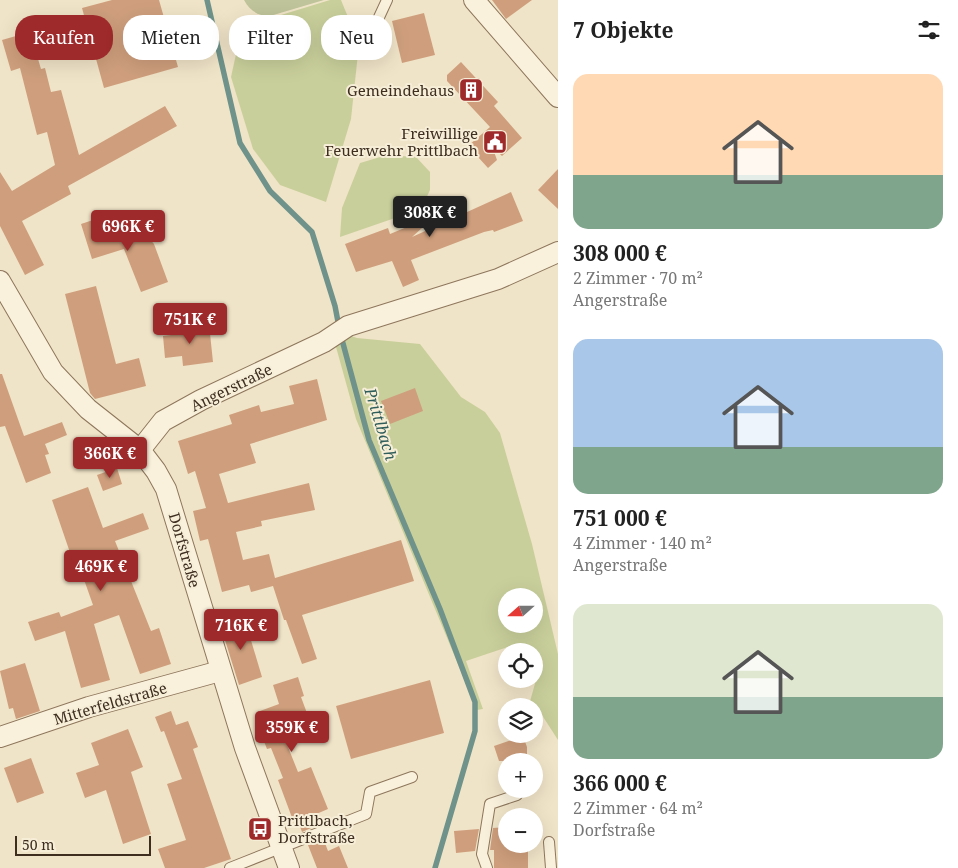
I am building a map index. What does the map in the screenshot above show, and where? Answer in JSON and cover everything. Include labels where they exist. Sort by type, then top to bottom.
[{"type":"street","points":[[474,0],[558,97]]},
{"type":"street","name":"Angerstraße","points":[[140,450],[163,421],[201,400],[331,337],[348,326],[498,279],[558,252]]},
{"type":"street","name":"Dorfstraße","points":[[0,281],[29,334],[66,388],[88,409],[140,450],[156,471],[171,502],[220,671],[289,868]]},
{"type":"street","name":"Mitterfeldstraße","points":[[0,737],[89,707],[220,671]]},
{"type":"lane","points":[[381,15],[388,0]]},
{"type":"lane","points":[[230,868],[366,814],[370,792],[412,777]]},
{"type":"lane","points":[[487,868],[482,854],[490,804],[506,798]]},
{"type":"lane","points":[[548,842],[551,868]]},
{"type":"green space","points":[[244,0],[324,0],[273,15],[262,15],[249,7]]},
{"type":"green space","points":[[330,0],[341,0],[347,15],[321,15],[321,60],[357,60],[351,119],[326,202],[280,185],[253,149],[231,77],[235,60],[311,60],[311,15],[281,15]]},
{"type":"green space","points":[[387,155],[416,157],[430,172],[430,190],[421,209],[340,237],[342,208],[360,163]]},
{"type":"green space","points":[[331,329],[357,338],[420,344],[461,397],[485,412],[500,433],[532,544],[542,588],[498,588],[498,633],[543,633],[543,591],[558,654],[558,740],[543,717],[543,698],[531,698],[534,688],[543,688],[543,643],[498,643],[498,650],[466,661],[483,709],[477,710],[356,419]]},
{"type":"building","points":[[112,0],[159,0],[163,15],[123,15],[123,60],[176,60],[178,67],[104,88],[96,60],[113,60],[113,15],[84,15],[82,8]]},
{"type":"building","points":[[492,0],[532,0],[506,19]]},
{"type":"building","points":[[424,13],[435,55],[402,63],[392,21]]},
{"type":"building","points":[[15,36],[15,60],[38,60],[41,69],[45,68],[51,92],[61,90],[79,155],[165,106],[177,126],[68,186],[71,194],[22,221],[44,265],[25,275],[0,226],[0,172],[12,191],[55,165],[47,132],[37,135],[20,68],[11,71],[2,40]]},
{"type":"building","points":[[461,62],[498,102],[494,106],[522,138],[502,156],[492,146],[497,160],[488,168],[468,146],[490,127],[447,81],[447,75]]},
{"type":"building","points":[[558,169],[558,209],[538,190]]},
{"type":"building","points":[[511,192],[523,221],[494,232],[493,230],[484,232],[411,260],[419,280],[403,287],[392,261],[356,272],[345,244],[388,228],[390,234],[431,217],[432,219],[412,237]]},
{"type":"building","points":[[99,218],[101,225],[108,223],[114,241],[135,223],[154,244],[168,282],[141,292],[124,249],[92,259],[81,224]]},
{"type":"building","points":[[96,286],[116,364],[139,358],[146,386],[95,399],[90,393],[65,294]]},
{"type":"building","points":[[209,324],[213,362],[183,366],[182,356],[165,358],[163,336],[179,334],[179,327]]},
{"type":"building","points":[[0,374],[2,374],[24,436],[62,422],[67,435],[45,444],[49,454],[45,455],[51,473],[26,483],[5,426],[0,427]]},
{"type":"building","points":[[317,379],[327,420],[250,444],[256,463],[219,474],[228,503],[309,483],[315,510],[261,521],[262,526],[236,532],[243,560],[269,554],[275,578],[401,540],[414,581],[302,615],[317,659],[302,664],[286,620],[284,620],[273,586],[251,592],[249,585],[222,592],[208,539],[200,541],[193,511],[206,508],[195,471],[188,474],[178,441],[232,424],[229,415],[259,405],[261,412],[294,404],[289,386]]},
{"type":"building","points":[[415,388],[423,411],[390,424],[381,401]]},
{"type":"building","points":[[117,468],[122,484],[103,491],[97,475]]},
{"type":"building","points":[[88,487],[103,528],[143,513],[149,529],[115,541],[151,631],[159,628],[171,664],[140,674],[119,615],[94,624],[110,680],[81,688],[65,631],[35,641],[28,622],[59,612],[61,617],[93,605],[82,574],[78,576],[52,500]]},
{"type":"building","points":[[244,617],[262,677],[239,685],[220,624]]},
{"type":"building","points":[[25,663],[40,711],[16,719],[13,708],[9,709],[0,671]]},
{"type":"building","points":[[298,677],[304,696],[301,697],[314,732],[286,742],[298,772],[311,767],[328,809],[314,815],[318,825],[302,832],[298,821],[294,823],[278,780],[283,778],[271,748],[267,749],[258,726],[264,724],[260,711],[279,704],[273,685]]},
{"type":"building","points":[[430,680],[444,733],[351,759],[336,706]]},
{"type":"building","points":[[171,711],[176,725],[188,721],[198,747],[193,749],[231,859],[204,868],[165,868],[158,849],[186,840],[167,784],[182,779],[164,731],[161,732],[155,717]]},
{"type":"building","points":[[128,729],[143,767],[131,772],[151,834],[123,844],[106,790],[85,798],[76,773],[99,765],[91,743]]},
{"type":"building","points":[[503,743],[526,743],[527,753],[498,753],[498,758],[494,746]]},
{"type":"building","points":[[31,758],[44,793],[17,803],[4,768]]},
{"type":"building","points":[[493,828],[498,828],[498,853],[528,853],[528,868],[494,868],[494,850],[490,850]]},
{"type":"building","points":[[479,829],[475,851],[456,853],[454,831]]},
{"type":"building","points":[[323,838],[328,851],[339,846],[348,868],[317,868],[308,845]]},
{"type":"waterway","name":"Prittlbach","points":[[207,0],[240,143],[270,191],[312,232],[335,306],[339,327]]},
{"type":"waterway","name":"Prittlbach","points":[[341,336],[369,440],[440,609],[475,702],[475,731],[435,868]]},
{"type":"place","name":"Gemeindehaus","points":[[471,90]]},
{"type":"place","name":"Freiwillige Feuerwehr Prittlbach","points":[[495,142]]},
{"type":"place","name":"Prittlbach, Dorfstraße","points":[[260,829]]}]
